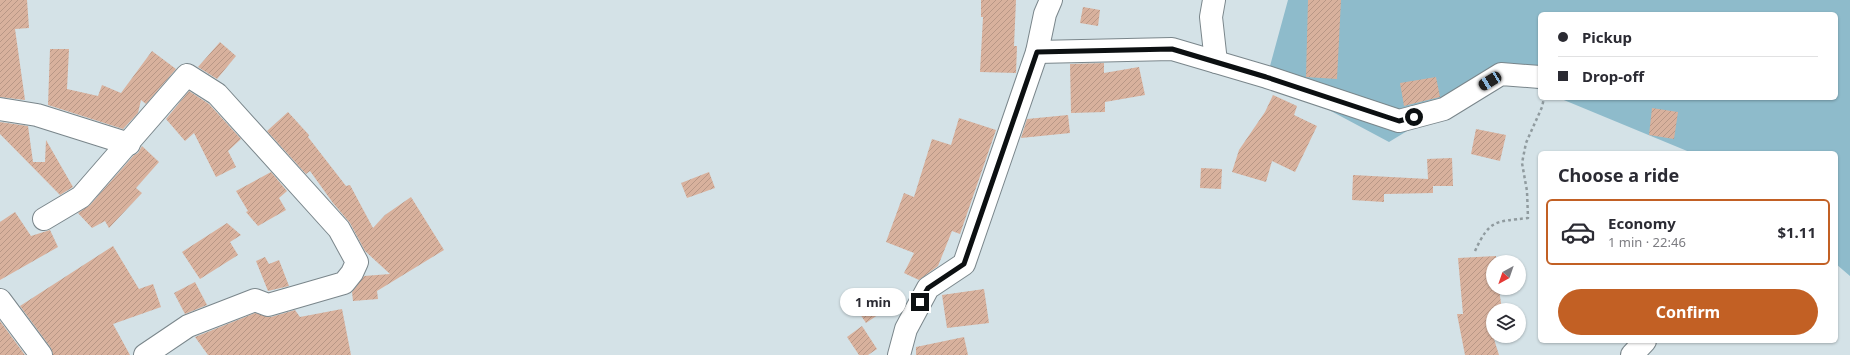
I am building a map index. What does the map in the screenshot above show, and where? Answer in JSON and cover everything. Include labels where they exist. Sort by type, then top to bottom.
[{"type":"street","points":[[899,355],[906,329],[928,288],[964,264],[1037,52],[1045,14],[1051,0]]},
{"type":"street","points":[[1214,0],[1211,17],[1216,62]]},
{"type":"street","points":[[1037,52],[1172,49],[1274,79],[1399,121],[1444,109],[1501,74],[1538,77]]},
{"type":"street","points":[[44,219],[81,196],[187,75],[217,94],[339,229],[357,262],[352,273],[344,283],[268,305],[255,300],[188,326],[143,349]]},
{"type":"street","points":[[0,109],[37,115],[128,144]]},
{"type":"street","points":[[0,300],[41,355]]},
{"type":"street","points":[[1632,355],[1643,343]]},
{"type":"path","points":[[1475,251],[1484,231],[1499,221],[1528,218],[1527,192],[1522,163],[1526,143],[1542,107],[1544,100]]},
{"type":"shaded area","points":[[1288,0],[1850,0],[1850,276],[1838,266],[1838,151],[1687,151],[1564,100],[1838,100],[1838,12],[1538,12],[1538,89],[1501,74],[1389,142],[1267,77]]},
{"type":"building","points":[[0,0],[27,0],[29,28],[15,29],[25,100],[0,97]]},
{"type":"building","points":[[981,0],[1016,0],[1014,46],[1017,46],[1016,73],[980,72],[983,17],[981,17]]},
{"type":"building","points":[[1308,0],[1341,0],[1337,79],[1306,77]]},
{"type":"building","points":[[1083,7],[1100,10],[1098,26],[1080,23]]},
{"type":"building","points":[[220,42],[236,56],[217,79],[198,67]]},
{"type":"building","points":[[50,49],[69,49],[67,89],[98,96],[102,85],[121,93],[152,51],[176,69],[146,104],[141,100],[138,113],[123,129],[48,105]]},
{"type":"building","points":[[1104,63],[1104,73],[1139,67],[1145,95],[1105,102],[1105,112],[1071,113],[1070,64]]},
{"type":"building","points":[[1436,77],[1440,97],[1404,106],[1400,83]]},
{"type":"building","points":[[189,91],[209,104],[241,139],[228,151],[236,167],[216,177],[194,133],[185,141],[166,119]]},
{"type":"building","points":[[1273,95],[1297,106],[1294,115],[1317,126],[1295,172],[1272,161],[1266,182],[1232,172],[1239,150],[1265,112]]},
{"type":"building","points":[[1652,108],[1678,112],[1674,139],[1649,135]]},
{"type":"building","points":[[288,112],[309,135],[308,137],[346,186],[350,185],[373,228],[385,215],[411,197],[444,250],[377,291],[378,299],[353,301],[352,292],[364,276],[390,274],[365,251],[350,223],[333,203],[310,171],[306,174],[267,131]]},
{"type":"building","points":[[1068,115],[1070,133],[1021,138],[1027,119]]},
{"type":"building","points":[[959,118],[996,130],[960,234],[952,231],[938,266],[919,280],[904,273],[914,253],[886,242],[904,193],[914,197],[932,139],[951,145]]},
{"type":"building","points":[[0,122],[28,126],[33,162],[45,162],[46,140],[73,187],[60,195],[0,134]]},
{"type":"building","points":[[1476,129],[1506,135],[1500,161],[1471,154]]},
{"type":"building","points":[[142,146],[159,162],[136,188],[142,193],[109,228],[105,221],[92,228],[78,213],[90,205],[134,155],[138,153]]},
{"type":"building","points":[[1452,158],[1453,186],[1433,186],[1433,193],[1384,194],[1384,202],[1352,200],[1353,175],[1428,179],[1427,159]]},
{"type":"building","points":[[1201,168],[1222,169],[1221,189],[1200,188]]},
{"type":"building","points":[[271,172],[287,191],[279,198],[286,210],[258,226],[246,212],[248,211],[236,191]]},
{"type":"building","points":[[709,172],[715,188],[687,198],[681,183]]},
{"type":"building","points":[[15,212],[31,236],[50,230],[58,247],[0,280],[0,222]]},
{"type":"building","points":[[227,223],[241,235],[230,242],[238,255],[200,279],[182,252]]},
{"type":"building","points":[[113,246],[139,289],[153,284],[161,307],[113,324],[130,355],[53,355],[51,348],[20,306]]},
{"type":"building","points":[[265,257],[269,264],[279,260],[289,286],[268,291],[256,261]]},
{"type":"building","points":[[1486,257],[1486,295],[1500,295],[1501,303],[1486,303],[1486,343],[1495,343],[1499,355],[1465,355],[1457,314],[1463,314],[1458,258]]},
{"type":"building","points":[[195,282],[207,305],[185,314],[174,293]]},
{"type":"building","points":[[984,289],[989,323],[947,328],[942,295]]},
{"type":"building","points":[[878,293],[888,308],[866,323],[856,308]]},
{"type":"building","points":[[342,309],[351,355],[208,355],[195,337],[255,313],[271,317],[295,310],[300,317]]},
{"type":"building","points":[[0,321],[25,355],[0,355]]},
{"type":"building","points":[[862,326],[877,349],[868,355],[859,355],[847,337]]},
{"type":"building","points":[[964,337],[968,355],[916,355],[916,347]]},
{"type":"route","points":[[920,302],[928,288],[964,264],[1037,52],[1172,49],[1266,77],[1399,121],[1414,117]]}]
